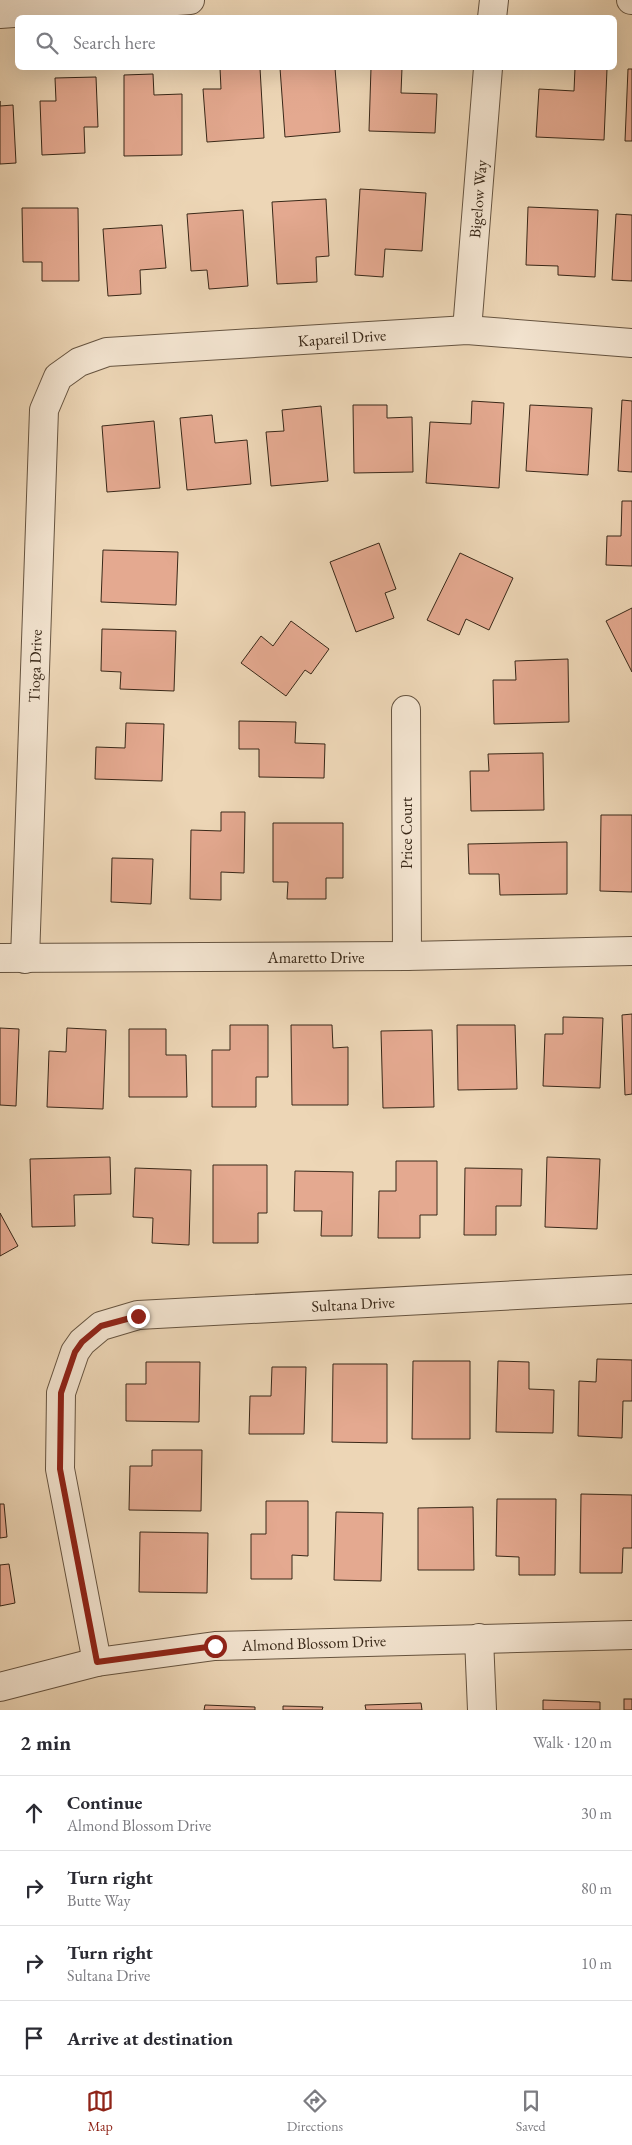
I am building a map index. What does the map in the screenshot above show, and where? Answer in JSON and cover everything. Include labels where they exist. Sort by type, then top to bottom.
[{"type":"street","points":[[0,14],[190,0]]},
{"type":"street","points":[[492,15],[494,0]]},
{"type":"street","name":"Bigelow Way","points":[[467,330],[488,70]]},
{"type":"street","name":"Kapareil Drive","points":[[58,377],[78,362],[107,352],[467,330],[632,342]]},
{"type":"street","name":"Tioga Drive","points":[[13,959],[44,410],[58,377]]},
{"type":"street","name":"Price Court","points":[[406,710],[407,956]]},
{"type":"street","name":"Amaretto Drive","points":[[13,959],[632,952]]},
{"type":"street","name":"Sultana Drive","points":[[97,1662],[60,1469],[61,1393],[75,1352],[82,1342],[101,1326],[138,1316],[632,1289]]},
{"type":"street","name":"Almond Blossom Drive","points":[[0,1687],[97,1662],[215,1646],[479,1638],[632,1636]]},
{"type":"street","points":[[479,1638],[482,1710]]},
{"type":"building","points":[[628,69],[632,69],[632,141],[625,141]]},
{"type":"building","points":[[220,70],[260,70],[264,138],[207,142],[203,89],[221,89]]},
{"type":"building","points":[[280,70],[335,70],[340,132],[285,137]]},
{"type":"building","points":[[371,70],[402,70],[401,93],[437,94],[435,133],[369,131]]},
{"type":"building","points":[[575,70],[607,70],[604,140],[536,137],[539,89],[574,91]]},
{"type":"building","points":[[153,74],[154,95],[182,94],[182,155],[124,156],[124,75]]},
{"type":"building","points":[[96,77],[98,127],[84,127],[85,153],[42,155],[40,101],[56,101],[55,78]]},
{"type":"building","points":[[13,105],[16,163],[0,164],[0,106]]},
{"type":"building","points":[[360,189],[426,193],[422,251],[385,249],[383,277],[355,275]]},
{"type":"building","points":[[326,199],[329,256],[316,257],[317,282],[277,284],[272,202]]},
{"type":"building","points":[[528,207],[598,210],[595,277],[558,275],[558,266],[526,265]]},
{"type":"building","points":[[22,208],[78,208],[79,281],[42,281],[42,262],[23,262]]},
{"type":"building","points":[[243,210],[248,286],[209,289],[207,270],[191,271],[187,214]]},
{"type":"building","points":[[616,214],[632,215],[632,281],[612,280]]},
{"type":"building","points":[[162,225],[166,268],[140,270],[141,294],[108,296],[103,229]]},
{"type":"building","points":[[622,400],[632,401],[632,472],[618,471]]},
{"type":"building","points":[[472,401],[504,403],[499,488],[426,483],[430,422],[471,424]]},
{"type":"building","points":[[353,405],[387,405],[387,418],[412,417],[413,472],[354,473]]},
{"type":"building","points":[[530,405],[592,408],[588,475],[526,471]]},
{"type":"building","points":[[321,406],[328,481],[271,486],[266,432],[284,431],[282,410]]},
{"type":"building","points":[[212,415],[215,443],[247,440],[251,484],[187,490],[180,418]]},
{"type":"building","points":[[154,421],[160,488],[107,492],[102,426]]},
{"type":"building","points":[[622,501],[632,501],[632,566],[606,565],[607,536],[621,536]]},
{"type":"building","points":[[379,543],[396,589],[385,593],[394,618],[356,632],[330,562]]},
{"type":"building","points":[[103,550],[178,552],[176,605],[101,602]]},
{"type":"building","points":[[460,553],[513,578],[489,630],[466,619],[459,635],[427,620]]},
{"type":"building","points":[[632,608],[632,672],[606,621]]},
{"type":"building","points":[[291,621],[329,649],[311,674],[305,670],[286,696],[241,663],[261,636],[273,646]]},
{"type":"building","points":[[102,629],[176,631],[174,691],[120,689],[121,672],[101,671]]},
{"type":"building","points":[[568,659],[569,722],[494,724],[493,680],[516,680],[515,661]]},
{"type":"building","points":[[239,721],[296,722],[295,743],[325,744],[324,778],[259,777],[259,749],[239,749]]},
{"type":"building","points":[[126,723],[164,724],[162,781],[95,779],[96,747],[125,748]]},
{"type":"building","points":[[543,753],[544,810],[471,811],[470,771],[489,771],[488,754]]},
{"type":"building","points":[[221,812],[245,812],[244,873],[221,872],[221,900],[190,899],[191,830],[221,831]]},
{"type":"building","points":[[601,815],[632,815],[632,892],[600,891]]},
{"type":"building","points":[[273,823],[343,823],[343,878],[326,878],[326,899],[287,899],[288,882],[273,882]]},
{"type":"building","points":[[567,842],[567,894],[500,895],[499,874],[469,874],[468,844]]},
{"type":"building","points":[[112,858],[153,859],[151,904],[111,902]]},
{"type":"building","points":[[632,1014],[632,1094],[625,1095],[622,1015]]},
{"type":"building","points":[[563,1017],[603,1018],[600,1088],[543,1086],[545,1034],[563,1034]]},
{"type":"building","points":[[230,1025],[268,1025],[268,1077],[256,1077],[256,1107],[212,1107],[212,1050],[230,1050]]},
{"type":"building","points":[[291,1025],[332,1025],[333,1048],[348,1047],[348,1105],[292,1105]]},
{"type":"building","points":[[457,1025],[515,1025],[517,1089],[458,1090]]},
{"type":"building","points":[[0,1028],[19,1029],[16,1106],[0,1105]]},
{"type":"building","points":[[67,1028],[106,1030],[103,1109],[47,1107],[49,1051],[66,1052]]},
{"type":"building","points":[[129,1029],[166,1029],[166,1055],[186,1055],[187,1097],[129,1097]]},
{"type":"building","points":[[432,1030],[434,1107],[383,1108],[381,1031]]},
{"type":"building","points":[[110,1157],[111,1194],[74,1195],[75,1226],[32,1227],[30,1159]]},
{"type":"building","points":[[547,1157],[600,1159],[597,1229],[545,1227]]},
{"type":"building","points":[[396,1161],[437,1161],[437,1215],[420,1215],[420,1238],[378,1238],[379,1191],[396,1191]]},
{"type":"building","points":[[213,1165],[267,1165],[267,1213],[258,1213],[258,1243],[213,1243]]},
{"type":"building","points":[[135,1168],[191,1170],[189,1245],[152,1243],[153,1218],[133,1217]]},
{"type":"building","points":[[465,1168],[522,1169],[521,1206],[496,1206],[496,1235],[464,1235]]},
{"type":"building","points":[[295,1171],[353,1172],[352,1236],[321,1236],[322,1211],[294,1211]]},
{"type":"building","points":[[0,1213],[18,1246],[0,1256]]},
{"type":"building","points":[[597,1359],[632,1360],[632,1401],[623,1401],[622,1438],[578,1436],[579,1381],[596,1382]]},
{"type":"building","points":[[413,1361],[470,1361],[470,1439],[412,1439]]},
{"type":"building","points":[[498,1361],[529,1362],[529,1389],[554,1390],[553,1433],[496,1432]]},
{"type":"building","points":[[146,1362],[200,1362],[199,1422],[126,1421],[126,1384],[146,1384]]},
{"type":"building","points":[[333,1364],[387,1364],[387,1443],[332,1442]]},
{"type":"building","points":[[272,1367],[306,1367],[304,1434],[249,1434],[250,1396],[271,1396]]},
{"type":"building","points":[[152,1450],[202,1450],[201,1511],[129,1510],[130,1466],[152,1466]]},
{"type":"building","points":[[581,1494],[632,1495],[632,1548],[623,1548],[622,1573],[580,1573]]},
{"type":"building","points":[[497,1499],[556,1499],[555,1575],[519,1575],[519,1557],[496,1556]]},
{"type":"building","points":[[266,1501],[308,1501],[308,1556],[292,1555],[292,1579],[251,1579],[251,1534],[266,1534]]},
{"type":"building","points":[[0,1504],[4,1504],[7,1537],[0,1538]]},
{"type":"building","points":[[473,1507],[474,1570],[418,1570],[418,1508]]},
{"type":"building","points":[[336,1512],[383,1513],[381,1581],[334,1580]]},
{"type":"building","points":[[140,1532],[208,1533],[207,1593],[139,1592]]},
{"type":"building","points":[[9,1564],[15,1603],[0,1606],[0,1565]]},
{"type":"building","points":[[624,1699],[632,1699],[632,1710],[624,1710]]},
{"type":"building","points":[[543,1700],[600,1702],[600,1710],[543,1710]]},
{"type":"building","points":[[421,1703],[422,1710],[366,1710],[365,1705]]},
{"type":"building","points":[[205,1705],[255,1707],[255,1710],[204,1710]]},
{"type":"building","points":[[283,1706],[323,1707],[322,1710],[283,1710]]},
{"type":"route","points":[[138,1316],[101,1326],[82,1342],[75,1352],[61,1393],[60,1469],[97,1662],[215,1646]]}]
